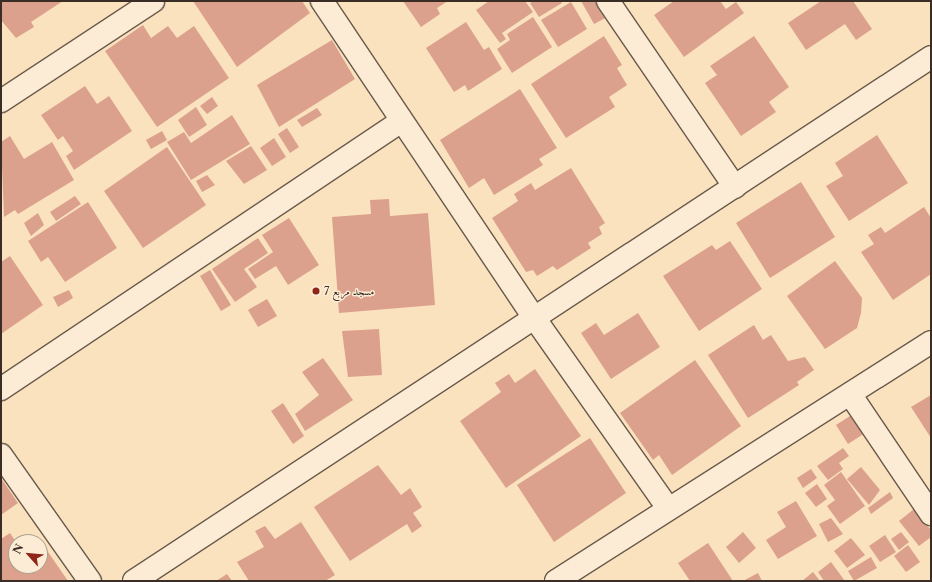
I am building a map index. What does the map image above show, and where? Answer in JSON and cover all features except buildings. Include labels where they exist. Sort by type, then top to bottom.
[{"type":"street","points":[[1,102],[153,1]]},
{"type":"street","points":[[322,1],[533,316],[667,507]]},
{"type":"street","points":[[608,1],[735,187]]},
{"type":"street","points":[[134,581],[533,316],[735,187],[931,57]]},
{"type":"street","points":[[1,389],[401,120]]},
{"type":"street","points":[[556,581],[667,507],[931,342]]},
{"type":"street","points":[[850,394],[931,514]]},
{"type":"street","points":[[1,454],[90,581]]},
{"type":"place","name":"مسجد مربع 7","points":[[316,291]]}]
